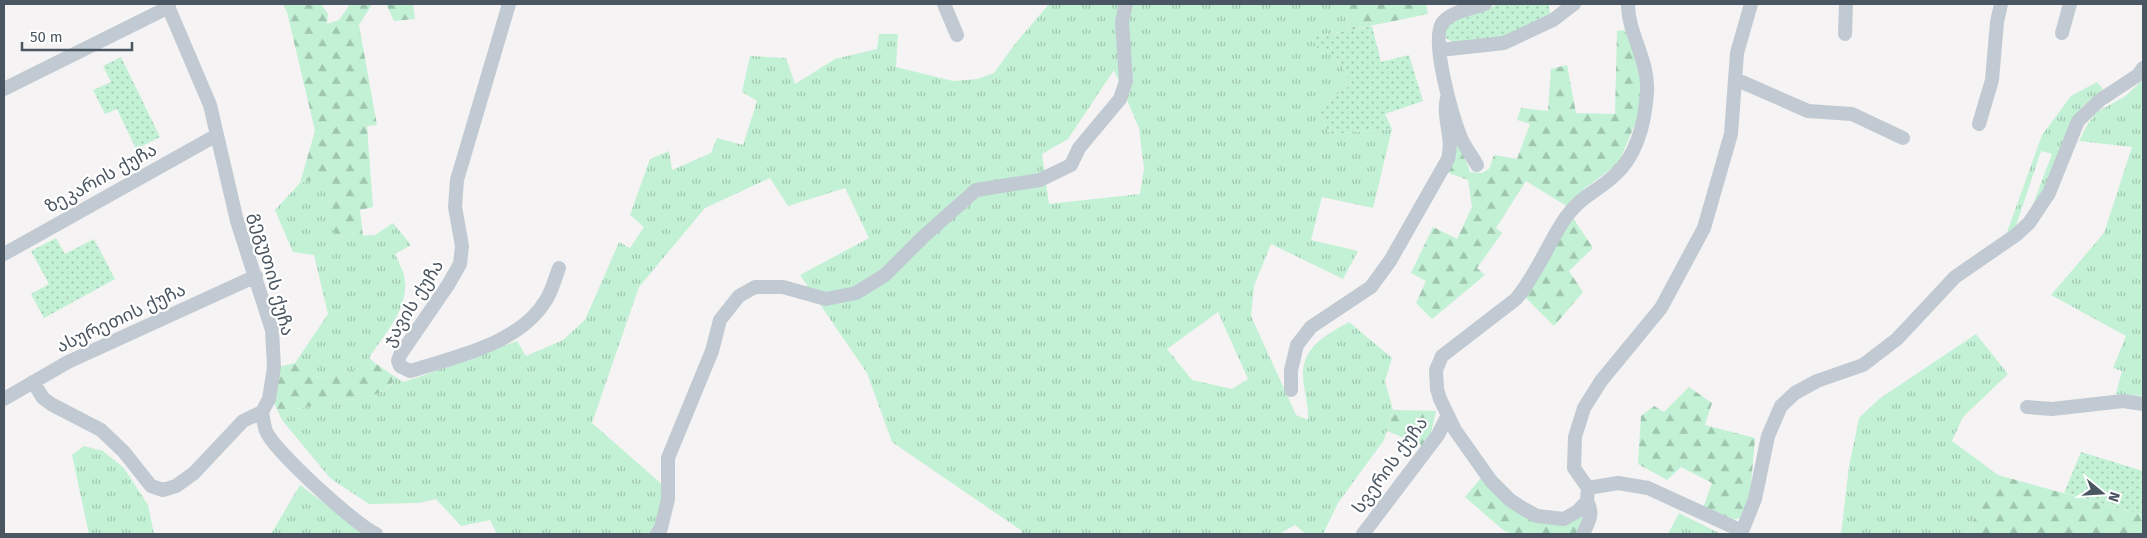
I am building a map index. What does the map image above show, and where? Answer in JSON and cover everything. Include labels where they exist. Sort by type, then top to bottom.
[{"type":"street","name":"ჯავის ქუჩა","points":[[508,4],[458,180],[455,208],[462,246],[460,264],[448,285],[400,355],[398,361],[400,366],[410,371],[488,347],[523,326],[546,301],[559,268]]},
{"type":"street","points":[[944,4],[957,34]]},
{"type":"street","points":[[657,534],[661,528],[668,499],[668,458],[712,351],[720,320],[739,296],[755,287],[783,287],[826,298],[856,293],[885,275],[923,237],[976,190],[1040,180],[1071,165],[1079,148],[1120,99],[1126,81],[1122,22],[1126,4]]},
{"type":"street","points":[[1478,165],[1462,140],[1447,98],[1437,36],[1441,23],[1452,14],[1485,4]]},
{"type":"street","points":[[1440,50],[1504,43],[1553,20],[1574,4]]},
{"type":"street","points":[[1628,4],[1628,19],[1644,62],[1647,90],[1642,129],[1632,153],[1615,175],[1576,204],[1565,219],[1526,287],[1516,299],[1442,356],[1436,370],[1437,389],[1447,417],[1491,481],[1510,500],[1537,516],[1564,519],[1578,511],[1588,494],[1618,483],[1648,488],[1742,533],[1755,499],[1768,436],[1780,406],[1795,394],[1817,382],[1863,365],[1897,339],[1955,277],[2016,235],[2029,223],[2049,192],[2078,121],[2100,100],[2138,76],[2143,68]]},
{"type":"street","points":[[1583,534],[1591,518],[1591,509],[1588,494],[1574,468],[1575,437],[1584,408],[1601,381],[1662,308],[1704,228],[1731,134],[1737,53],[1751,4]]},
{"type":"street","points":[[1844,34],[1846,4]]},
{"type":"street","points":[[1979,124],[1992,80],[1997,22],[2001,4]]},
{"type":"street","points":[[2062,33],[2070,4]]},
{"type":"street","points":[[4,89],[168,5]]},
{"type":"street","name":"გეგუთის ქუჩა","points":[[168,5],[210,105],[237,221],[272,330],[274,367],[269,399],[262,412]]},
{"type":"street","points":[[1735,79],[1808,111],[1852,114],[1903,138]]},
{"type":"street","points":[[1291,390],[1291,370],[1297,344],[1311,327],[1371,287],[1390,261],[1448,159],[1451,148],[1445,106],[1447,98]]},
{"type":"street","name":"ზეკარის ქუჩა","points":[[4,254],[217,135]]},
{"type":"street","name":"ასურეთის ქუჩა","points":[[4,399],[68,362],[256,276]]},
{"type":"street","points":[[33,382],[43,398],[51,404],[101,430],[124,452],[151,486],[163,490],[176,486],[194,473],[243,421],[262,412],[266,432],[280,451],[323,492],[376,534]]},
{"type":"street","points":[[2027,408],[2052,409],[2123,401],[2143,404]]},
{"type":"street","name":"სვერის ქუჩა","points":[[1363,534],[1438,435],[1447,417]]},
{"type":"green space","points":[[283,4],[321,4],[328,14],[327,24],[339,20],[350,4],[372,4],[359,25],[377,125],[367,126],[373,207],[360,210],[363,236],[337,237],[330,223],[329,187],[322,178],[300,183],[315,131],[287,12]]},
{"type":"green space","points":[[386,4],[413,4],[415,19],[394,21]]},
{"type":"green space","points":[[1049,4],[1350,4],[1346,10],[1350,30],[1314,37],[1317,47],[1337,58],[1352,84],[1317,109],[1330,134],[1392,129],[1373,208],[1322,197],[1311,240],[1358,251],[1343,279],[1271,244],[1254,286],[1251,316],[1296,415],[1308,420],[1303,380],[1304,364],[1312,348],[1325,336],[1349,322],[1392,358],[1385,381],[1393,410],[1384,440],[1338,503],[1323,534],[1306,534],[1295,525],[1279,534],[1021,534],[1022,531],[892,442],[867,373],[800,275],[869,238],[845,188],[788,206],[770,178],[705,208],[639,287],[592,423],[673,494],[650,534],[497,534],[490,520],[461,526],[436,499],[419,503],[369,504],[330,478],[282,420],[295,409],[349,399],[361,400],[384,391],[393,383],[391,374],[403,382],[517,341],[526,356],[563,340],[585,320],[619,242],[630,248],[644,227],[630,215],[650,159],[669,151],[672,170],[711,153],[717,138],[743,145],[757,101],[742,92],[750,56],[786,58],[795,84],[835,59],[877,49],[879,34],[898,34],[896,67],[953,81],[977,79],[994,73],[1015,44]],"holes":[[[1114,70],[1139,128],[1144,169],[1140,194],[1049,204],[1042,154],[1068,139]],[[1218,312],[1248,379],[1232,389],[1192,380],[1167,349]]]},
{"type":"green space","points":[[1350,4],[1426,4],[1428,14],[1350,30],[1346,10]]},
{"type":"green space","points":[[1497,4],[1549,4],[1550,15],[1506,37],[1455,43],[1447,39],[1444,34],[1444,26],[1458,15],[1492,7]]},
{"type":"green space","points":[[1372,26],[1381,62],[1409,55],[1423,101],[1385,114],[1392,129],[1330,134],[1317,109],[1352,84],[1337,58],[1316,47],[1314,37]]},
{"type":"green space","points":[[1625,30],[1638,64],[1643,88],[1638,117],[1618,164],[1585,188],[1568,207],[1526,181],[1496,228],[1502,233],[1477,268],[1485,275],[1432,319],[1416,303],[1426,281],[1411,273],[1433,227],[1457,239],[1472,207],[1468,180],[1446,172],[1452,119],[1470,172],[1482,173],[1489,169],[1494,155],[1517,159],[1530,124],[1517,120],[1521,108],[1548,111],[1551,69],[1567,65],[1576,113],[1615,114],[1617,31]]},
{"type":"green space","points":[[121,57],[160,137],[136,149],[117,109],[105,114],[93,90],[111,82],[103,66]]},
{"type":"green space","points":[[2143,80],[2143,396],[2116,394],[2122,371],[2113,368],[2126,336],[2051,295],[2104,233],[2132,147],[2079,141],[2087,125],[2097,112],[2124,97]]},
{"type":"green space","points":[[2097,82],[2103,89],[2083,106],[2073,123],[2045,192],[2030,212],[2052,154],[2041,151],[2016,226],[2005,238],[2042,135],[2071,96]]},
{"type":"green space","points":[[322,178],[329,187],[330,205],[337,237],[375,235],[393,223],[411,245],[395,254],[404,275],[404,298],[395,319],[369,358],[375,363],[319,378],[311,376],[295,363],[328,314],[314,255],[293,252],[275,210],[300,183]]},
{"type":"green space","points":[[1573,218],[1593,248],[1569,271],[1583,292],[1554,326],[1525,297]]},
{"type":"green space","points":[[56,238],[65,254],[94,239],[115,279],[44,318],[31,294],[49,284],[31,251]]},
{"type":"green space","points":[[1976,334],[2008,374],[1963,417],[1952,441],[1998,475],[1966,534],[1841,534],[1849,467],[1859,418],[1879,399]]},
{"type":"green space","points":[[295,363],[311,376],[319,378],[375,363],[391,374],[393,382],[384,391],[361,400],[349,399],[295,409],[282,420],[274,403],[278,367]]},
{"type":"green space","points":[[1689,387],[1712,403],[1705,425],[1755,438],[1749,507],[1741,518],[1730,520],[1703,508],[1712,483],[1681,467],[1667,480],[1638,464],[1641,416],[1654,406],[1664,412]]},
{"type":"green space","points":[[1393,410],[1436,411],[1430,438],[1424,446],[1387,431]]},
{"type":"green space","points":[[84,446],[103,451],[124,468],[148,505],[154,534],[89,534],[72,455]]},
{"type":"green space","points":[[2081,452],[2143,471],[2143,515],[2064,493]]},
{"type":"green space","points":[[1998,475],[2143,515],[2143,534],[1966,534]]},
{"type":"green space","points":[[1481,478],[1491,489],[1516,508],[1543,520],[1557,521],[1572,518],[1586,511],[1576,534],[1512,534],[1503,530],[1465,497]]},
{"type":"green space","points":[[300,485],[366,534],[271,534]]},
{"type":"green space","points":[[1679,513],[1721,534],[1668,534]]}]
